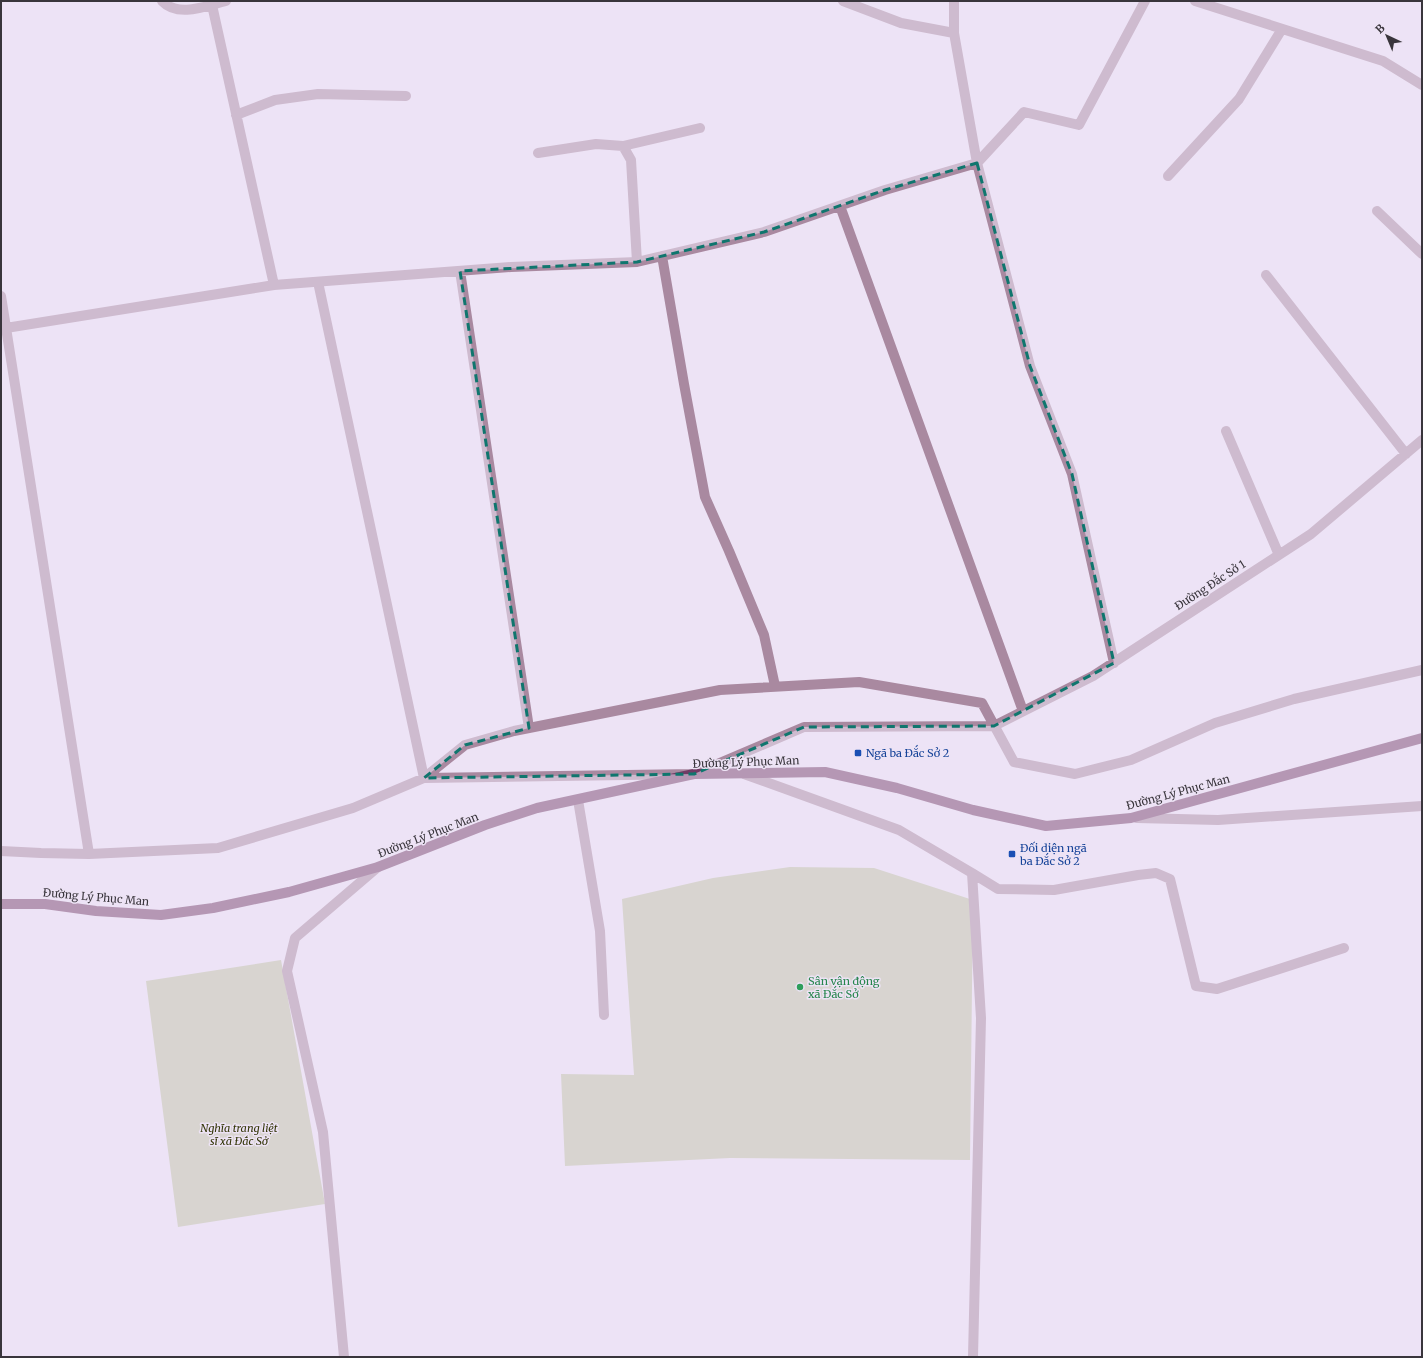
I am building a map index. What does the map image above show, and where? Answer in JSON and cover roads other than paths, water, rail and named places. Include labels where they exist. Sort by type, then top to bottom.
[{"type":"main road","name":"Đường Lý Phục Man","points":[[1,904],[45,904],[96,911],[161,915],[213,908],[289,892],[378,867],[493,823],[537,808],[694,774],[740,772],[825,772],[897,788],[973,810],[1046,826],[1131,818],[1422,738]]},
{"type":"street","points":[[162,1],[166,6],[184,11],[226,1]]},
{"type":"street","points":[[843,1],[901,23],[954,33]]},
{"type":"street","points":[[954,1],[954,33],[977,163],[1030,366],[1072,474],[1114,663]]},
{"type":"street","points":[[6,328],[274,285],[511,267],[637,262],[764,232],[885,190],[977,163],[1024,112],[1079,125],[1145,1]]},
{"type":"street","points":[[1195,1],[1383,61],[1422,85]]},
{"type":"street","points":[[212,5],[274,285]]},
{"type":"street","points":[[1168,176],[1239,99],[1282,29]]},
{"type":"street","points":[[236,115],[275,100],[318,94],[406,96]]},
{"type":"street","points":[[538,153],[596,144],[623,146],[700,128]]},
{"type":"street","points":[[623,146],[631,160],[637,262]]},
{"type":"street","points":[[840,206],[1023,711]]},
{"type":"street","points":[[1376,211],[1422,254]]},
{"type":"street","points":[[662,256],[705,497],[729,550],[764,635],[775,686]]},
{"type":"street","points":[[460,271],[529,728]]},
{"type":"street","points":[[1266,275],[1406,454]]},
{"type":"street","points":[[318,282],[424,778]]},
{"type":"street","points":[[1,296],[89,854]]},
{"type":"street","points":[[1226,431],[1279,555]]},
{"type":"street","name":"Đường Đắc Sở 1","points":[[994,726],[1093,676],[1311,534],[1422,440]]},
{"type":"street","points":[[1,851],[89,854],[218,848],[353,808],[424,778],[465,745],[514,731],[720,690],[859,682],[982,703],[1014,762],[1075,774],[1131,760],[1215,723],[1294,699],[1422,670]]},
{"type":"street","points":[[424,778],[694,774],[804,727],[994,726]]},
{"type":"street","points":[[740,772],[899,830],[998,889],[1054,890],[1138,874],[1156,873],[1170,879],[1196,986],[1217,989],[1344,948]]},
{"type":"street","points":[[578,800],[600,931],[604,1015]]},
{"type":"street","points":[[1131,818],[1218,820],[1422,806]]},
{"type":"street","points":[[344,1357],[323,1132],[287,971],[295,938],[378,867]]},
{"type":"street","points":[[972,873],[980,1018],[973,1357]]},
{"type":"place","name":"Ngã ba Đắc Sở 2","points":[[858,753]]},
{"type":"place","name":"Đối diện ngã ba Đắc Sở 2","points":[[1012,854]]},
{"type":"place","name":"Sân vận động xã Đắc Sở","points":[[800,987]]},
{"type":"park label","name":"Nghĩa trang liệt sĩ xã Đắc Sở","points":[[239,1134]]}]
